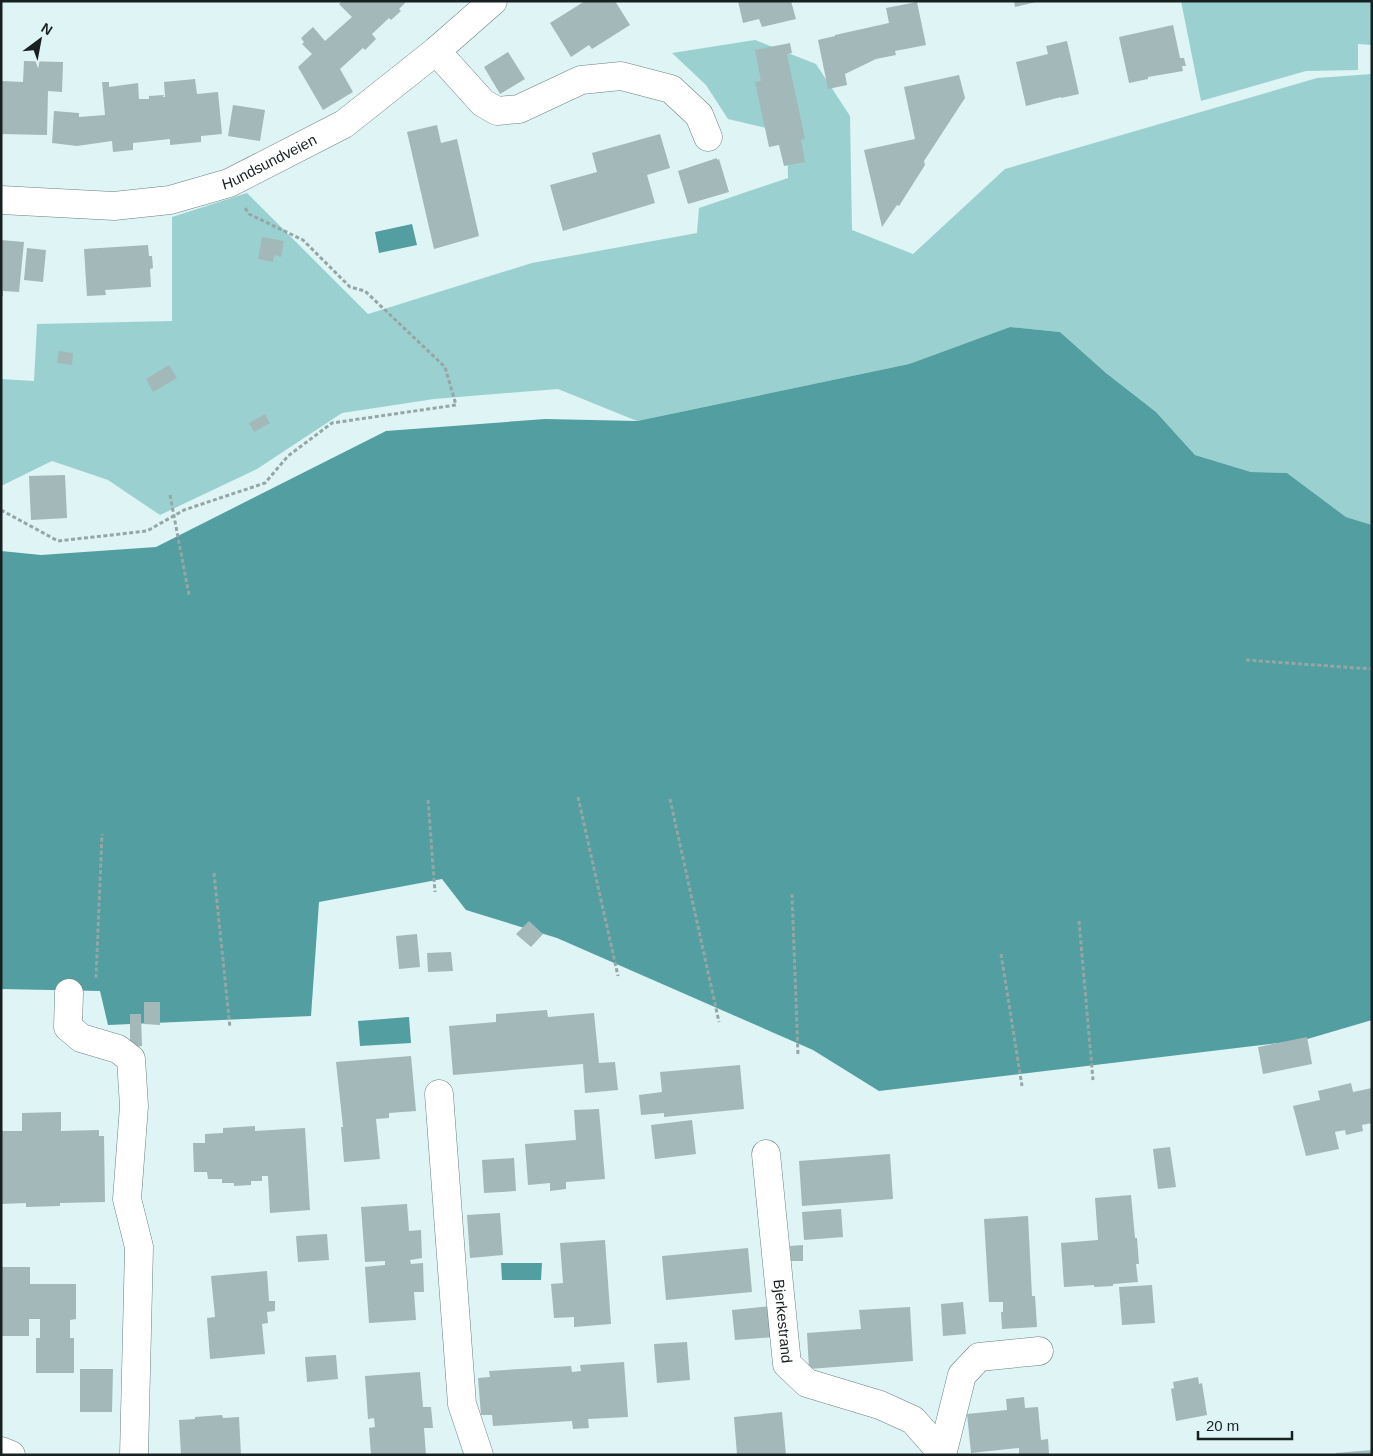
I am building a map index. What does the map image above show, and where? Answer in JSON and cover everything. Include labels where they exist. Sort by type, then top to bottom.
[{"type":"street","name":"Hundsundveien","points":[[1,200],[114,206],[170,200],[229,183],[344,124],[436,51],[493,1]]},
{"type":"street","points":[[436,51],[483,103],[497,111],[519,109],[581,80],[621,76],[671,89],[699,115],[708,137]]},
{"type":"street","points":[[69,993],[68,1027],[81,1038],[118,1049],[131,1060],[134,1106],[128,1199],[139,1248],[134,1455]]},
{"type":"street","points":[[439,1094],[462,1404],[479,1455]]},
{"type":"street","name":"Bjerkestrand","points":[[766,1154],[787,1364],[807,1383],[880,1405],[913,1420],[942,1454]]},
{"type":"street","name":"Bjerkestrand","points":[[942,1454],[962,1375],[979,1357],[1039,1352]]},
{"type":"street","points":[[1,1451],[11,1455]]},
{"type":"path","points":[[1,510],[58,542],[146,531],[184,510],[265,483],[288,456],[332,424],[456,405],[445,366],[365,291],[350,287],[303,240],[249,214],[229,183]]},
{"type":"path","points":[[170,495],[189,595]]},
{"type":"path","points":[[1246,660],[1372,669]]},
{"type":"path","points":[[578,797],[618,976]]},
{"type":"path","points":[[670,799],[719,1022]]},
{"type":"path","points":[[428,800],[435,892]]},
{"type":"path","points":[[96,980],[102,834]]},
{"type":"path","points":[[214,872],[230,1028]]},
{"type":"path","points":[[792,894],[798,1055]]},
{"type":"path","points":[[1079,921],[1093,1080]]},
{"type":"path","points":[[1001,954],[1022,1086]]},
{"type":"shaded area","points":[[1181,1],[1372,1],[1372,45],[1358,44],[1358,70],[1306,71],[1201,101]]},
{"type":"shaded area","points":[[755,40],[816,64],[850,116],[852,230],[913,254],[1005,169],[1317,78],[1372,74],[1372,525],[1346,517],[1287,473],[1251,472],[1195,455],[1156,412],[1106,373],[1060,332],[1010,327],[909,364],[637,421],[558,389],[434,399],[342,413],[257,469],[160,515],[108,480],[52,461],[1,486],[1,379],[34,381],[37,324],[172,321],[172,217],[247,193],[368,314],[532,263],[697,233],[699,208],[788,178],[787,133],[728,119],[706,85],[672,53]]},
{"type":"shaded area","points":[[412,224],[417,245],[379,253],[375,232]]},
{"type":"shaded area","points":[[1010,327],[1060,332],[1106,373],[1156,412],[1195,455],[1251,472],[1287,473],[1346,517],[1372,525],[1372,1020],[1304,1040],[879,1091],[813,1050],[557,938],[466,910],[442,879],[319,902],[311,1016],[108,1025],[100,991],[1,989],[1,551],[41,555],[156,547],[386,431],[545,419],[637,421],[909,364]]},
{"type":"shaded area","points":[[409,1017],[411,1043],[360,1046],[358,1021]]},
{"type":"shaded area","points":[[501,1263],[542,1263],[541,1280],[502,1280]]},
{"type":"building","points":[[342,1],[407,1],[399,9],[401,11],[391,20],[389,18],[372,34],[376,39],[340,69],[353,92],[323,110],[298,67],[312,54],[302,44],[304,42],[301,38],[313,27],[325,41],[352,17],[339,4]]},
{"type":"building","points":[[585,1],[615,1],[630,25],[592,49],[589,45],[571,57],[550,23]]},
{"type":"building","points":[[738,1],[791,1],[796,19],[762,27],[759,19],[743,23]]},
{"type":"building","points":[[1014,1],[1036,1],[1036,2],[1015,7]]},
{"type":"building","points":[[917,2],[926,45],[895,51],[896,55],[876,59],[845,74],[847,85],[828,89],[818,40],[889,23],[886,8]]},
{"type":"building","points":[[1173,25],[1180,58],[1184,58],[1186,66],[1182,66],[1183,71],[1148,77],[1148,79],[1129,83],[1119,37]]},
{"type":"building","points":[[1067,41],[1079,94],[1026,106],[1016,62],[1048,54],[1046,46]]},
{"type":"building","points":[[790,43],[792,53],[787,54],[805,139],[801,140],[805,162],[784,166],[779,145],[769,147],[755,82],[761,81],[755,50]]},
{"type":"building","points":[[508,52],[525,79],[500,94],[484,67]]},
{"type":"building","points":[[24,61],[63,62],[62,92],[48,91],[47,135],[1,134],[1,81],[23,82]]},
{"type":"building","points":[[959,75],[965,98],[924,161],[925,165],[899,206],[897,205],[882,227],[864,150],[915,139],[904,87]]},
{"type":"building","points":[[195,79],[197,94],[218,92],[222,134],[201,136],[201,142],[170,145],[170,139],[133,143],[133,150],[113,152],[112,141],[77,146],[52,143],[54,111],[79,113],[79,117],[105,115],[102,82],[109,82],[109,87],[138,83],[139,99],[149,99],[149,96],[164,95],[163,97],[165,97],[164,82]]},
{"type":"building","points":[[233,105],[265,110],[260,141],[228,136]]},
{"type":"building","points":[[437,125],[441,143],[457,139],[479,236],[434,249],[407,132]]},
{"type":"building","points":[[660,134],[670,168],[647,175],[655,203],[563,231],[550,185],[597,172],[592,153]]},
{"type":"building","points":[[717,158],[717,160],[719,159],[729,192],[688,204],[678,171]]},
{"type":"building","points":[[262,237],[284,241],[281,257],[274,255],[273,262],[258,259]]},
{"type":"building","points":[[1,240],[24,242],[19,292],[3,291],[3,296],[1,296]]},
{"type":"building","points":[[148,245],[149,256],[152,256],[153,268],[150,269],[151,287],[105,290],[106,295],[87,296],[84,249]]},
{"type":"building","points":[[27,248],[46,250],[43,282],[24,280]]},
{"type":"building","points":[[59,351],[73,353],[72,365],[57,363]]},
{"type":"building","points":[[169,365],[177,378],[153,392],[146,379]]},
{"type":"building","points":[[265,414],[270,423],[254,432],[249,423]]},
{"type":"building","points":[[65,475],[67,518],[31,520],[29,476]]},
{"type":"building","points":[[529,921],[543,934],[531,947],[516,934]]},
{"type":"building","points":[[417,934],[420,967],[399,969],[396,936]]},
{"type":"building","points":[[451,952],[453,971],[428,972],[427,953]]},
{"type":"building","points":[[144,1002],[160,1002],[160,1025],[144,1024]]},
{"type":"building","points":[[547,1010],[548,1017],[594,1013],[599,1063],[615,1062],[618,1090],[585,1093],[583,1064],[453,1075],[449,1026],[496,1022],[496,1014]]},
{"type":"building","points":[[130,1014],[141,1014],[142,1046],[130,1047]]},
{"type":"building","points":[[1307,1037],[1312,1064],[1263,1074],[1258,1047]]},
{"type":"building","points":[[411,1056],[416,1111],[389,1113],[389,1118],[376,1119],[380,1159],[344,1162],[341,1127],[343,1127],[336,1062]]},
{"type":"building","points":[[740,1065],[744,1109],[664,1117],[664,1113],[641,1115],[639,1095],[662,1092],[660,1072]]},
{"type":"building","points":[[1351,1083],[1353,1092],[1372,1088],[1372,1123],[1362,1125],[1363,1131],[1346,1135],[1345,1130],[1335,1132],[1339,1149],[1306,1156],[1293,1106],[1320,1100],[1318,1091]]},
{"type":"building","points":[[599,1109],[605,1179],[566,1182],[566,1189],[550,1191],[550,1183],[528,1185],[525,1144],[576,1140],[574,1110]]},
{"type":"building","points":[[61,1112],[61,1131],[99,1130],[99,1136],[104,1136],[105,1202],[60,1203],[60,1206],[26,1207],[26,1203],[1,1204],[1,1131],[22,1131],[22,1113]]},
{"type":"building","points":[[692,1120],[696,1154],[655,1159],[651,1125]]},
{"type":"building","points":[[255,1126],[255,1131],[305,1128],[310,1210],[270,1213],[268,1176],[262,1176],[262,1181],[251,1181],[251,1185],[234,1186],[234,1183],[222,1183],[222,1179],[208,1179],[207,1172],[194,1172],[193,1143],[205,1143],[205,1134],[223,1133],[223,1128]]},
{"type":"building","points":[[1170,1147],[1176,1187],[1158,1189],[1153,1149]]},
{"type":"building","points":[[890,1154],[893,1199],[802,1206],[799,1161]]},
{"type":"building","points":[[514,1158],[516,1191],[484,1193],[482,1160]]},
{"type":"building","points":[[1131,1195],[1135,1238],[1137,1238],[1139,1264],[1136,1264],[1138,1282],[1113,1284],[1113,1286],[1064,1287],[1061,1243],[1098,1240],[1095,1198]]},
{"type":"building","points":[[407,1204],[409,1231],[421,1230],[422,1258],[410,1260],[411,1264],[423,1263],[424,1292],[414,1292],[416,1320],[369,1323],[365,1267],[385,1265],[385,1261],[365,1262],[361,1207]]},
{"type":"building","points":[[841,1209],[843,1237],[804,1240],[802,1212]]},
{"type":"building","points":[[500,1213],[503,1255],[470,1258],[467,1215]]},
{"type":"building","points":[[1028,1216],[1032,1296],[1035,1296],[1037,1327],[1002,1329],[1001,1312],[1003,1312],[1003,1302],[989,1302],[984,1219]]},
{"type":"building","points":[[327,1234],[329,1260],[298,1262],[296,1236]]},
{"type":"building","points":[[605,1240],[611,1324],[574,1327],[574,1317],[554,1318],[551,1284],[563,1283],[560,1243]]},
{"type":"building","points":[[803,1245],[803,1261],[791,1261],[790,1246]]},
{"type":"building","points":[[748,1248],[752,1292],[666,1300],[662,1256]]},
{"type":"building","points":[[2,1267],[30,1267],[30,1284],[76,1284],[76,1319],[70,1320],[70,1338],[74,1338],[74,1373],[36,1373],[36,1338],[40,1338],[40,1319],[29,1319],[29,1336],[2,1336]]},
{"type":"building","points":[[267,1271],[269,1301],[275,1301],[275,1311],[267,1312],[268,1323],[262,1324],[265,1354],[210,1359],[207,1318],[215,1317],[211,1276]]},
{"type":"building","points":[[1152,1285],[1155,1323],[1122,1325],[1119,1287]]},
{"type":"building","points":[[963,1302],[966,1334],[943,1336],[941,1304]]},
{"type":"building","points":[[772,1306],[775,1337],[735,1340],[732,1310]]},
{"type":"building","points":[[910,1307],[913,1361],[809,1369],[807,1333],[861,1329],[859,1310]]},
{"type":"building","points":[[687,1342],[690,1380],[657,1383],[654,1344]]},
{"type":"building","points":[[336,1355],[338,1379],[307,1382],[305,1357]]},
{"type":"building","points":[[624,1362],[628,1417],[588,1419],[589,1428],[573,1429],[572,1421],[493,1426],[492,1415],[481,1415],[478,1378],[490,1377],[489,1371],[571,1366],[572,1372],[581,1371],[580,1365]]},
{"type":"building","points":[[80,1369],[113,1369],[112,1412],[80,1412]]},
{"type":"building","points":[[420,1372],[423,1407],[431,1407],[433,1428],[424,1428],[426,1455],[371,1455],[369,1428],[375,1427],[374,1418],[368,1419],[365,1376]]},
{"type":"building","points":[[1198,1377],[1199,1384],[1202,1383],[1207,1415],[1176,1421],[1171,1389],[1174,1388],[1173,1382]]},
{"type":"building","points":[[1024,1397],[1025,1408],[1038,1407],[1041,1440],[1048,1439],[1049,1454],[1019,1455],[1019,1448],[971,1453],[967,1414],[1007,1410],[1006,1399]]},
{"type":"building","points":[[782,1412],[786,1455],[737,1455],[734,1417]]},
{"type":"building","points":[[222,1415],[223,1418],[239,1417],[241,1455],[181,1455],[179,1420]]},
{"type":"building","points":[[1372,1450],[1372,1455],[1336,1455],[1336,1453]]}]
